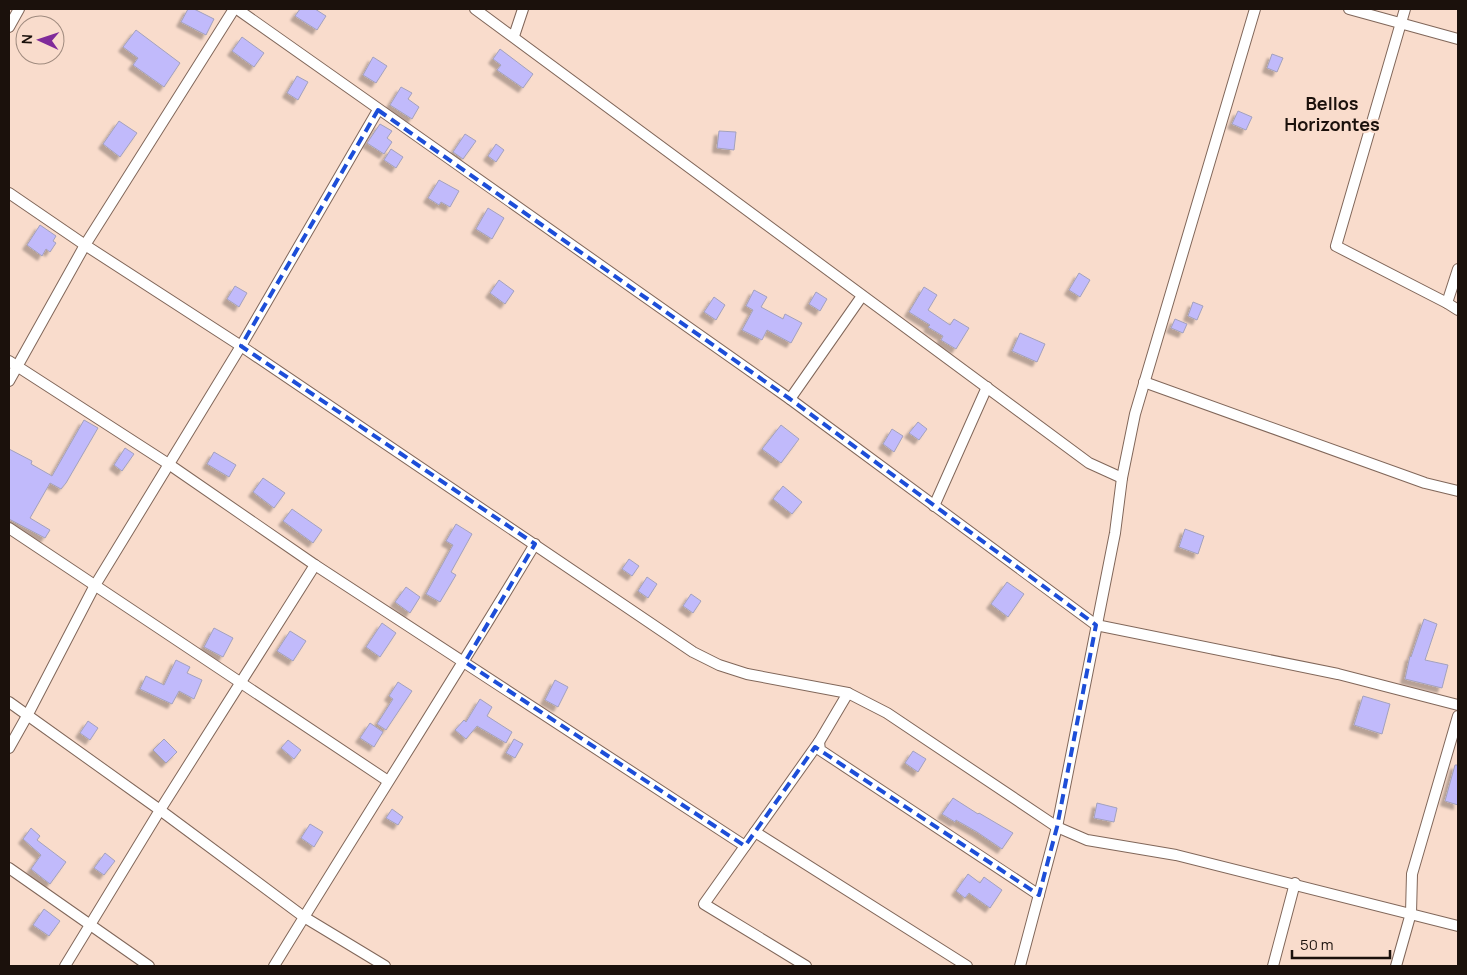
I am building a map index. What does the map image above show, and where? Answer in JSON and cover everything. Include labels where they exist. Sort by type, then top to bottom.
[{"type":"street","points":[[10,22],[19,9]]},
{"type":"street","points":[[9,381],[13,364],[85,245],[235,9],[790,399],[1096,626],[1338,674],[1458,705]]},
{"type":"street","points":[[475,9],[1089,463],[1122,478]]},
{"type":"street","points":[[514,36],[522,9]]},
{"type":"street","points":[[1020,966],[1057,827],[1115,533],[1122,478],[1135,414],[1255,9]]},
{"type":"street","points":[[1349,9],[1458,39]]},
{"type":"street","points":[[1405,9],[1336,246],[1458,310]]},
{"type":"street","points":[[9,748],[94,587],[241,346],[378,110]]},
{"type":"street","points":[[9,193],[85,245],[241,346],[694,652],[719,665],[747,674],[848,693],[887,713],[1057,827],[1088,840],[1176,855],[1411,912],[1458,926]]},
{"type":"street","points":[[1447,303],[1458,269]]},
{"type":"street","points":[[790,399],[862,296]]},
{"type":"street","points":[[13,364],[170,465],[315,565],[745,846]]},
{"type":"street","points":[[1144,382],[1425,483],[1458,491]]},
{"type":"street","points":[[934,506],[987,387]]},
{"type":"street","points":[[9,528],[94,587],[241,682],[388,781]]},
{"type":"street","points":[[274,966],[388,781],[465,662],[536,544]]},
{"type":"street","points":[[65,966],[160,810],[315,565]]},
{"type":"street","points":[[806,966],[704,904],[819,742],[848,693]]},
{"type":"street","points":[[9,702],[160,810],[304,917],[385,966]]},
{"type":"street","points":[[1396,966],[1411,912],[1412,874],[1458,716]]},
{"type":"street","points":[[819,742],[820,750],[1039,895]]},
{"type":"street","points":[[755,832],[967,966]]},
{"type":"street","points":[[9,868],[149,966]]},
{"type":"street","points":[[1273,966],[1295,884]]},
{"type":"highlighted area","points":[[378,110],[790,399],[1096,625],[1057,827],[1039,895],[815,747],[745,846],[465,662],[535,544],[241,346]]},
{"type":"building","points":[[188,9],[194,9],[214,19],[206,35],[181,22]]},
{"type":"building","points":[[300,9],[315,9],[326,16],[317,30],[295,16]]},
{"type":"building","points":[[136,30],[180,63],[164,87],[133,65],[138,58],[123,47]]},
{"type":"building","points":[[242,37],[264,53],[254,67],[232,51]]},
{"type":"building","points":[[500,49],[533,74],[523,88],[497,70],[501,65],[493,59]]},
{"type":"building","points":[[1272,54],[1283,58],[1277,72],[1267,68]]},
{"type":"building","points":[[373,57],[387,66],[376,83],[363,75]]},
{"type":"building","points":[[297,76],[308,82],[298,100],[287,93]]},
{"type":"building","points":[[401,87],[412,93],[408,99],[419,107],[412,119],[390,105]]},
{"type":"building","points":[[1238,111],[1252,117],[1246,130],[1232,124]]},
{"type":"building","points":[[119,121],[137,133],[120,157],[103,144]]},
{"type":"building","points":[[380,124],[392,131],[387,138],[392,142],[384,154],[367,143]]},
{"type":"building","points":[[719,131],[736,132],[734,150],[717,148]]},
{"type":"building","points":[[465,134],[476,141],[463,159],[453,152]]},
{"type":"building","points":[[496,144],[504,150],[496,162],[488,156]]},
{"type":"building","points":[[391,149],[403,157],[396,168],[384,160]]},
{"type":"building","points":[[439,180],[459,191],[450,207],[441,202],[439,205],[428,198]]},
{"type":"building","points":[[488,208],[504,218],[492,239],[476,229]]},
{"type":"building","points":[[40,225],[56,236],[53,241],[56,243],[50,252],[46,249],[42,256],[27,245]]},
{"type":"building","points":[[1079,273],[1090,280],[1080,297],[1069,290]]},
{"type":"building","points":[[499,280],[514,291],[505,304],[490,293]]},
{"type":"building","points":[[235,286],[247,293],[239,307],[227,299]]},
{"type":"building","points":[[924,287],[937,295],[928,310],[950,325],[954,319],[969,328],[956,349],[941,340],[943,336],[928,327],[930,325],[909,312]]},
{"type":"building","points":[[754,290],[767,297],[761,307],[783,319],[785,314],[802,323],[791,343],[767,330],[762,340],[742,330],[753,310],[746,306]]},
{"type":"building","points":[[816,292],[827,299],[820,311],[809,304]]},
{"type":"building","points":[[714,297],[725,305],[716,320],[704,312]]},
{"type":"building","points":[[1193,302],[1203,306],[1197,320],[1188,316]]},
{"type":"building","points":[[1175,319],[1187,324],[1183,333],[1171,328]]},
{"type":"building","points":[[1020,333],[1045,344],[1037,362],[1012,351]]},
{"type":"building","points":[[84,420],[98,428],[66,483],[61,489],[50,483],[30,518],[50,530],[45,538],[9,519],[9,449],[32,461],[31,464],[52,476]]},
{"type":"building","points":[[918,422],[927,429],[919,440],[909,433]]},
{"type":"building","points":[[781,425],[799,439],[781,463],[762,449]]},
{"type":"building","points":[[892,429],[903,436],[894,452],[883,444]]},
{"type":"building","points":[[125,448],[134,454],[122,471],[114,465]]},
{"type":"building","points":[[214,452],[236,465],[229,477],[207,464]]},
{"type":"building","points":[[263,478],[285,493],[274,508],[253,492]]},
{"type":"building","points":[[783,486],[802,502],[792,514],[773,499]]},
{"type":"building","points":[[292,509],[322,530],[313,543],[283,521]]},
{"type":"building","points":[[456,524],[472,534],[451,572],[456,575],[440,602],[426,594],[453,545],[446,541]]},
{"type":"building","points":[[1185,529],[1204,536],[1198,554],[1179,547]]},
{"type":"building","points":[[629,559],[639,566],[632,576],[622,569]]},
{"type":"building","points":[[647,577],[657,584],[648,598],[638,591]]},
{"type":"building","points":[[1007,582],[1024,594],[1008,617],[991,604]]},
{"type":"building","points":[[406,587],[420,597],[410,613],[395,602]]},
{"type":"building","points":[[691,594],[701,601],[693,613],[683,606]]},
{"type":"building","points":[[1424,619],[1437,624],[1425,660],[1448,665],[1442,688],[1405,679],[1410,656]]},
{"type":"building","points":[[382,623],[396,633],[380,657],[366,647]]},
{"type":"building","points":[[214,628],[233,638],[223,657],[204,647]]},
{"type":"building","points":[[290,631],[306,641],[293,661],[277,651]]},
{"type":"building","points":[[176,660],[190,667],[187,673],[202,680],[194,699],[179,691],[172,704],[140,689],[146,676],[164,685]]},
{"type":"building","points":[[555,680],[568,687],[558,707],[545,700]]},
{"type":"building","points":[[398,682],[412,691],[386,730],[377,724],[393,699],[389,696]]},
{"type":"building","points":[[1363,696],[1390,704],[1382,734],[1354,725]]},
{"type":"building","points":[[480,699],[492,707],[487,716],[512,732],[506,743],[477,726],[466,739],[455,730],[464,720],[466,722]]},
{"type":"building","points":[[88,721],[98,728],[90,740],[80,733]]},
{"type":"building","points":[[370,723],[383,732],[374,747],[360,738]]},
{"type":"building","points":[[164,739],[177,752],[166,763],[153,750]]},
{"type":"building","points":[[514,739],[523,744],[515,758],[506,753]]},
{"type":"building","points":[[288,740],[301,750],[294,759],[281,748]]},
{"type":"building","points":[[913,751],[926,759],[918,772],[905,763]]},
{"type":"building","points":[[1455,765],[1458,765],[1458,805],[1445,801]]},
{"type":"building","points":[[953,798],[1013,833],[1002,849],[977,832],[942,814]]},
{"type":"building","points":[[1097,803],[1117,808],[1114,822],[1094,818]]},
{"type":"building","points":[[392,809],[403,817],[398,825],[386,818]]},
{"type":"building","points":[[310,824],[323,832],[314,847],[301,838]]},
{"type":"building","points":[[31,828],[40,836],[37,840],[66,862],[50,884],[31,869],[41,855],[23,839]]},
{"type":"building","points":[[105,853],[115,861],[104,875],[94,868]]},
{"type":"building","points":[[968,874],[980,883],[984,877],[1002,890],[990,908],[969,893],[965,898],[956,891]]},
{"type":"building","points":[[44,909],[60,921],[49,936],[33,925]]},
{"type":"district","name":"Bellos Horizontes","points":[[1332,114]]}]
